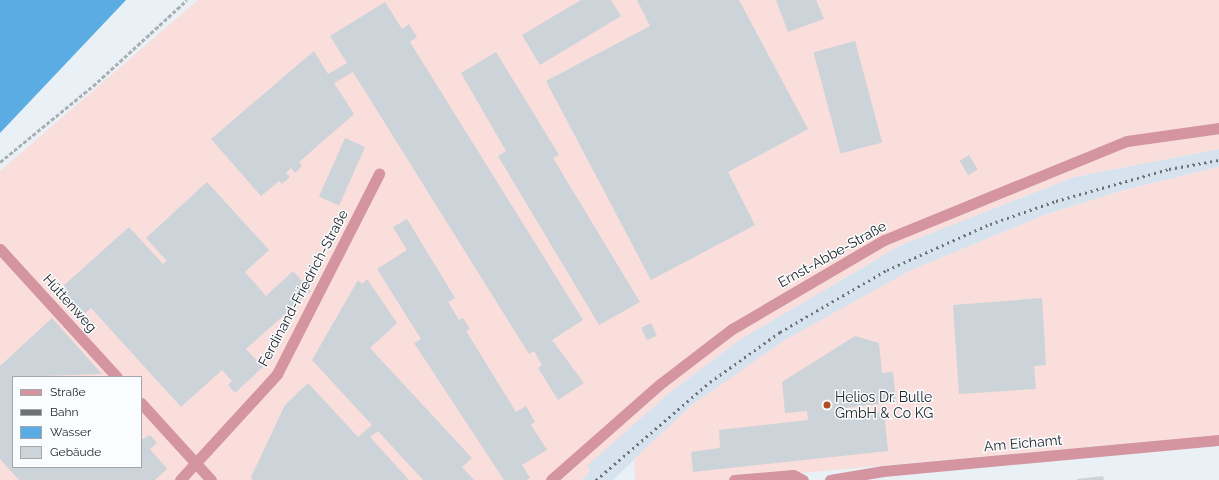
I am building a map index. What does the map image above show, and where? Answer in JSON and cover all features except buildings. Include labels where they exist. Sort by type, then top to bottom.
[{"type":"street","name":"Ernst-Abbe-Straße","points":[[551,480],[660,384],[732,329],[884,240],[1126,141],[1219,128]]},
{"type":"street","name":"Ferdinand-Friedrich-Straße","points":[[180,480],[194,461],[277,374],[378,174]]},
{"type":"street","name":"Hüttenweg","points":[[0,249],[116,376]]},
{"type":"street","points":[[142,404],[211,480]]},
{"type":"street","name":"Am Eichamt","points":[[830,480],[883,471],[1219,440]]},
{"type":"street","points":[[734,480],[794,475],[803,480]]},
{"type":"path","points":[[0,162],[93,86],[187,0]]},
{"type":"shaded area","points":[[198,0],[1219,0],[1219,149],[1074,177],[901,245],[739,340],[668,394],[587,466],[590,471],[582,480],[0,480],[0,171]]},
{"type":"shaded area","points":[[1219,149],[1219,167],[1128,189],[1047,214],[909,271],[693,404],[613,480],[582,480],[590,471],[586,466],[668,394],[739,340],[901,245],[1074,177]]},
{"type":"shaded area","points":[[1219,167],[1219,435],[723,480],[635,480],[634,459],[693,404],[785,340],[909,271],[1047,214],[1128,189]]},
{"type":"water","points":[[0,0],[126,0],[0,133]]},
{"type":"railway","points":[[596,480],[710,382],[780,332],[887,270],[990,224],[1056,201],[1169,169],[1219,160]]},
{"type":"place","name":"Helios Dr. Bulle GmbH & Co KG","points":[[827,405]]}]
